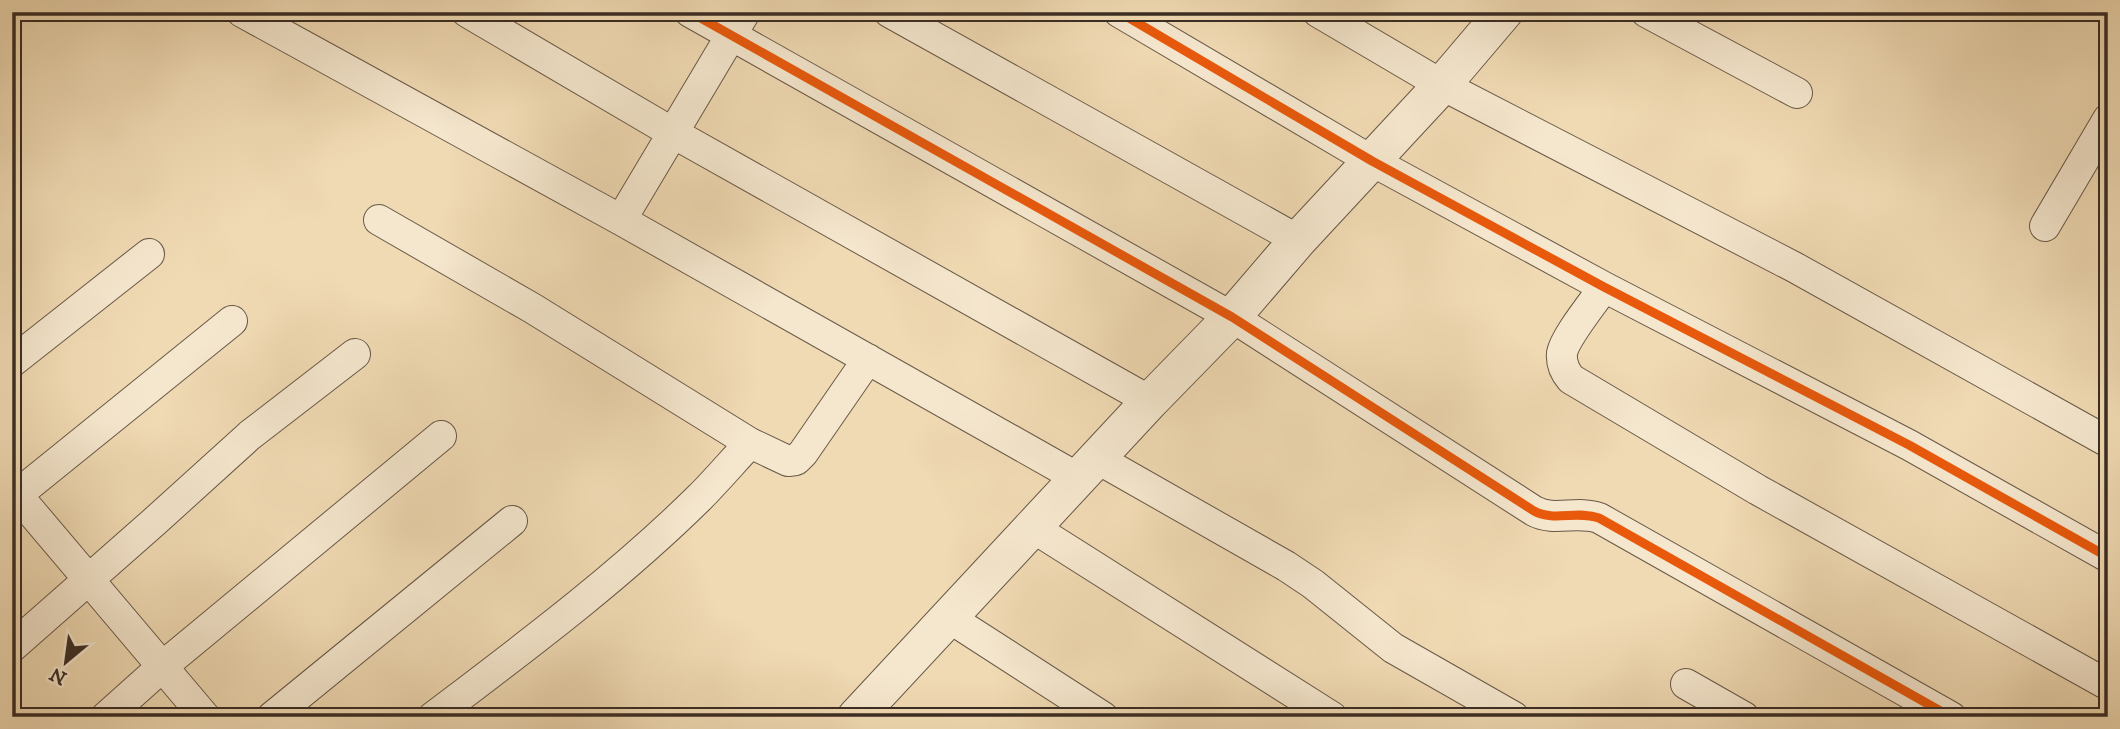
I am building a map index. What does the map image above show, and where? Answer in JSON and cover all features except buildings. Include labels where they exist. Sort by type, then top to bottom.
[{"type":"street","points":[[242,12],[621,220],[867,359],[1286,566],[1313,584],[1393,648],[1514,717]]},
{"type":"street","points":[[467,12],[673,133],[1150,401]]},
{"type":"street","points":[[690,12],[738,24],[1232,317],[1540,515],[1549,517],[1579,514],[1599,519],[1951,717]]},
{"type":"street","points":[[889,12],[1298,240]]},
{"type":"street","points":[[1119,12],[1372,161],[1604,287],[1909,445],[2108,557]]},
{"type":"street","points":[[1318,12],[1442,85],[1794,267],[2108,442]]},
{"type":"street","points":[[856,717],[1150,401],[1232,317],[1298,240],[1442,85],[1504,12]]},
{"type":"street","points":[[1646,12],[1797,93]]},
{"type":"street","points":[[621,220],[738,24]]},
{"type":"street","points":[[2045,226],[2108,118]]},
{"type":"street","points":[[379,220],[533,308],[750,443],[788,461],[796,460],[803,453],[867,359]]},
{"type":"street","points":[[12,362],[149,254]]},
{"type":"street","points":[[1604,287],[1566,343],[1562,354],[1565,372],[1571,379],[1758,490],[2108,685]]},
{"type":"street","points":[[205,717],[15,491],[232,321]]},
{"type":"street","points":[[12,647],[250,435],[355,354]]},
{"type":"street","points":[[106,717],[163,666],[441,436]]},
{"type":"street","points":[[433,717],[637,555],[700,496],[750,443]]},
{"type":"street","points":[[272,717],[512,521]]},
{"type":"street","points":[[1032,527],[1332,717]]},
{"type":"street","points":[[948,617],[1103,717]]},
{"type":"street","points":[[1686,684],[1744,717]]},
{"type":"cycle path","points":[[690,12],[1232,317],[1534,511],[1550,516],[1582,515],[1599,518],[1951,717]]},
{"type":"cycle path","points":[[1119,12],[1372,161],[1604,287],[1909,445],[2108,557]]}]
